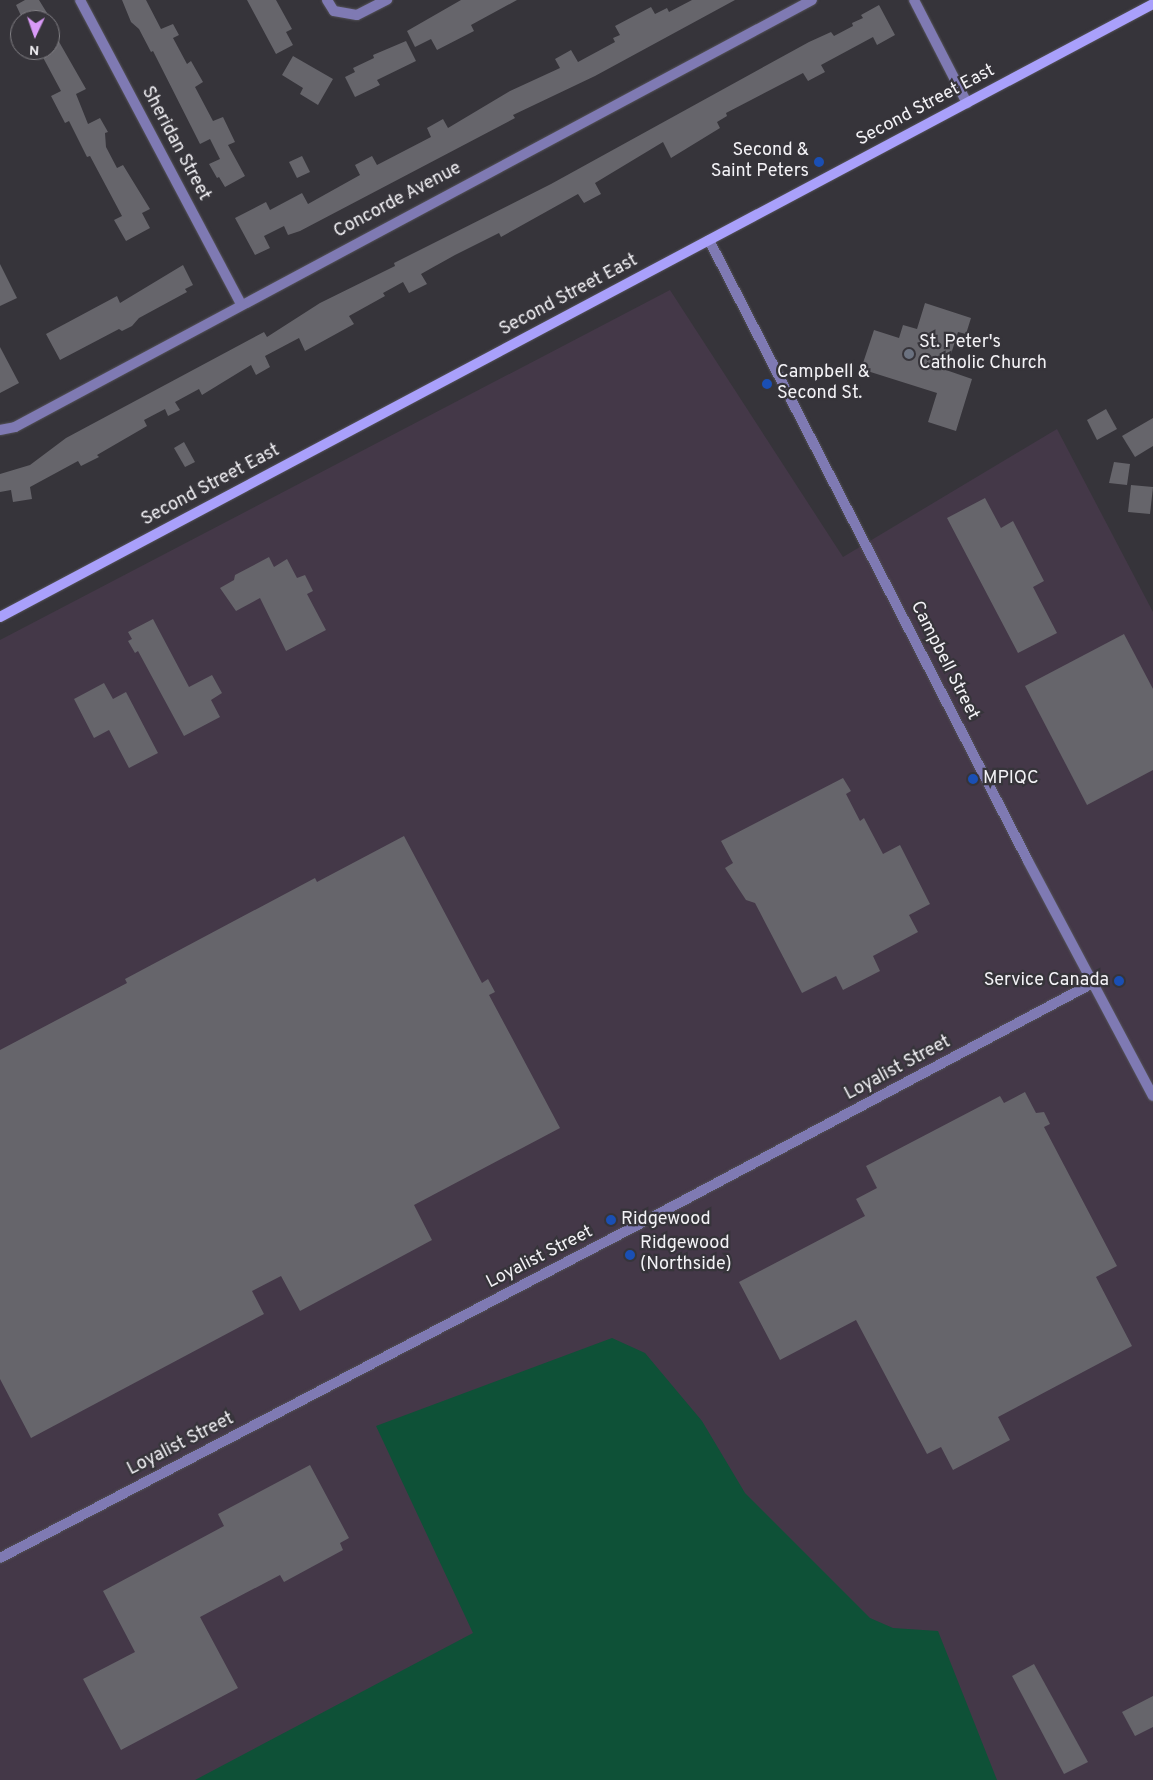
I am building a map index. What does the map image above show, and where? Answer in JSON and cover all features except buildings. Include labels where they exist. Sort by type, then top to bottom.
[{"type":"main road","name":"Second Street East","points":[[0,617],[1153,4]]},
{"type":"street","name":"Sheridan Street","points":[[80,0],[241,304]]},
{"type":"street","points":[[327,0],[334,11],[357,15],[388,0]]},
{"type":"street","name":"Concorde Avenue","points":[[0,430],[15,427],[241,304],[812,0]]},
{"type":"street","points":[[914,0],[967,102]]},
{"type":"street","name":"Campbell Street","points":[[709,240],[1153,1096]]},
{"type":"street","name":"Loyalist Street","points":[[0,1558],[639,1225],[1093,983]]},
{"type":"shaded area","points":[[670,290],[843,557],[1057,429],[1153,612],[1153,1780],[0,1780],[0,640]]},
{"type":"green space","points":[[612,1338],[645,1353],[702,1421],[745,1493],[870,1618],[893,1628],[938,1631],[997,1780],[195,1780],[473,1633],[376,1426]]},
{"type":"place","name":"Second & Saint Peters","points":[[819,162]]},
{"type":"place","name":"St. Peter's Catholic Church","points":[[909,354]]},
{"type":"place","name":"Campbell & Second St.","points":[[767,384]]},
{"type":"place","name":"MPIQC","points":[[973,779]]},
{"type":"place","name":"Service Canada","points":[[1119,981]]},
{"type":"place","name":"Ridgewood","points":[[611,1220]]},
{"type":"place","name":"Ridgewood (Northside)","points":[[630,1255]]}]
